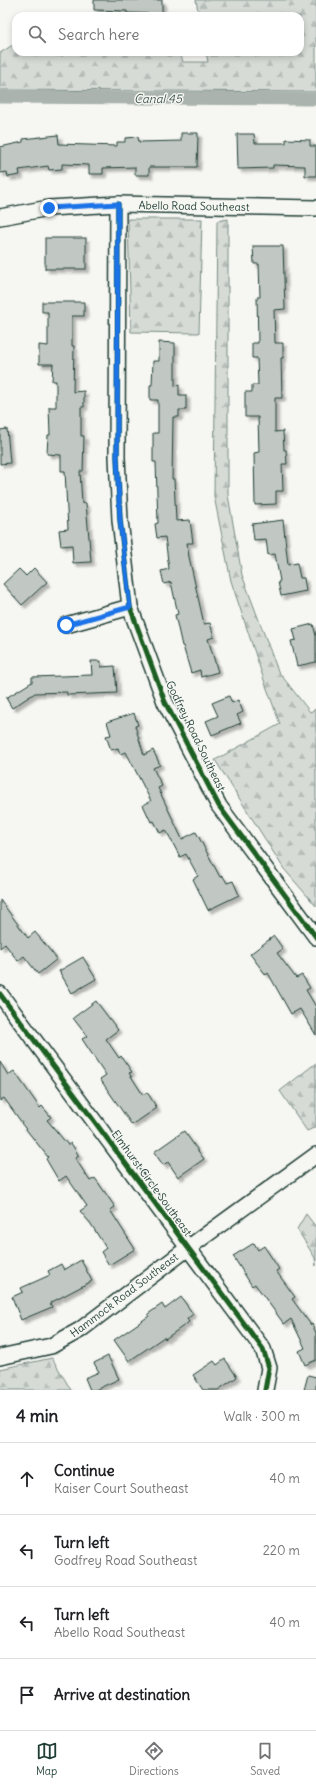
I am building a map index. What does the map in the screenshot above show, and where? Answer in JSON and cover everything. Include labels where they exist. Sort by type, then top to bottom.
[{"type":"street","name":"Abello Road Southeast","points":[[0,217],[49,208],[118,204],[316,208]]},
{"type":"street","name":"Godfrey Road Southeast","points":[[118,204],[117,457],[120,520],[130,607],[165,702],[219,806],[316,937]]},
{"type":"street","points":[[66,625],[130,607]]},
{"type":"street","name":"Elmhurst Circle Southeast","points":[[0,994],[262,1349],[269,1368],[265,1390]]},
{"type":"street","name":"Hammock Road Southeast","points":[[0,1357],[51,1346],[80,1330],[188,1248],[316,1155]]},
{"type":"green space","points":[[196,0],[316,0],[316,92],[0,90],[0,53],[12,46],[12,56],[181,56],[183,62],[208,62],[207,56],[304,56],[304,12],[198,12]]},
{"type":"green space","points":[[128,219],[202,219],[199,333],[131,332]]},
{"type":"green space","points":[[228,219],[228,495],[242,575],[278,671],[310,712],[316,709],[316,906],[284,869],[215,760],[280,724],[231,581],[214,496],[217,221]]},
{"type":"green space","points":[[316,1063],[316,1127],[307,1131],[280,1091]]},
{"type":"green space","points":[[306,1214],[316,1227],[316,1266],[315,1258],[297,1229]]},
{"type":"green space","points":[[52,1358],[71,1390],[0,1390],[0,1369]]},
{"type":"building","points":[[94,0],[162,0],[162,12],[94,10]]},
{"type":"building","points":[[181,133],[198,133],[197,167],[149,167],[149,175],[135,175],[135,167],[103,168],[103,174],[89,174],[89,165],[62,164],[62,169],[49,170],[48,166],[19,170],[20,175],[8,177],[7,172],[0,173],[0,147],[23,142],[23,139],[58,135],[59,144],[117,146],[117,142],[125,142],[125,138],[138,137],[139,142],[181,141]]},
{"type":"building","points":[[237,134],[254,134],[255,143],[286,143],[286,139],[310,140],[310,146],[316,146],[316,176],[305,176],[305,166],[273,165],[273,168],[238,169]]},
{"type":"building","points":[[45,238],[86,238],[86,269],[45,269]]},
{"type":"building","points":[[253,246],[283,246],[285,309],[274,310],[275,343],[283,343],[283,358],[281,358],[282,398],[275,398],[275,432],[283,431],[284,450],[286,450],[287,464],[282,464],[283,491],[276,491],[276,504],[255,505],[254,453],[259,452],[258,417],[245,417],[245,392],[252,392],[252,385],[258,385],[257,358],[252,358],[252,343],[258,343],[257,297],[260,297],[259,264],[254,264]]},
{"type":"building","points":[[42,302],[84,302],[84,316],[72,316],[72,346],[74,346],[73,392],[84,391],[84,407],[81,407],[81,436],[84,436],[83,471],[80,471],[82,504],[86,503],[91,562],[73,563],[72,545],[61,546],[59,530],[68,529],[65,471],[61,471],[61,455],[47,454],[48,435],[50,435],[49,407],[56,407],[56,381],[52,381],[53,364],[39,364],[39,345],[48,346],[48,312],[42,312]]},
{"type":"building","points":[[159,342],[175,343],[175,386],[179,385],[179,395],[186,395],[186,410],[179,410],[179,417],[173,417],[172,479],[174,479],[176,521],[190,520],[193,543],[187,543],[189,557],[204,624],[210,623],[214,637],[208,639],[218,672],[201,677],[200,670],[191,673],[182,646],[175,615],[178,614],[171,582],[164,584],[161,571],[169,569],[165,537],[157,538],[155,524],[158,523],[156,462],[153,462],[153,433],[158,433],[158,400],[150,400],[150,385],[152,385],[153,361],[159,361]]},
{"type":"building","points":[[7,429],[10,463],[0,464],[0,430]]},
{"type":"building","points":[[283,520],[288,565],[297,563],[300,578],[304,578],[306,591],[281,596],[275,554],[268,555],[266,539],[254,540],[252,524]]},
{"type":"building","points":[[34,568],[47,582],[22,605],[3,584],[19,569],[26,576]]},
{"type":"building","points":[[313,624],[316,636],[316,662],[297,666],[291,641],[296,640],[293,629]]},
{"type":"building","points":[[91,661],[101,661],[101,667],[115,666],[117,693],[67,695],[67,692],[35,693],[12,708],[6,698],[32,682],[32,677],[92,675]]},
{"type":"building","points":[[229,696],[232,703],[238,700],[243,712],[237,715],[241,723],[212,735],[206,721],[218,716],[212,703]]},
{"type":"building","points":[[134,713],[138,725],[135,726],[144,755],[153,750],[160,765],[153,768],[162,786],[158,788],[182,839],[196,832],[220,877],[223,876],[227,883],[233,881],[239,895],[208,910],[193,879],[198,876],[186,854],[180,857],[166,830],[160,833],[154,821],[151,822],[143,805],[151,801],[126,752],[120,754],[118,748],[111,750],[106,736],[111,735],[107,722]]},
{"type":"building","points":[[0,900],[28,938],[35,932],[57,959],[38,974],[24,956],[18,961],[5,944],[0,948]]},
{"type":"building","points":[[274,936],[283,949],[277,953],[296,978],[302,975],[310,988],[306,990],[316,1007],[316,1035],[300,1009],[291,1014],[268,973],[266,975],[250,954]]},
{"type":"building","points":[[83,957],[96,979],[72,993],[59,971]]},
{"type":"building","points":[[96,1001],[118,1030],[106,1039],[119,1058],[121,1056],[132,1072],[129,1073],[143,1095],[147,1092],[157,1108],[132,1125],[100,1079],[106,1075],[82,1039],[87,1036],[73,1018]]},
{"type":"building","points":[[0,1062],[8,1075],[14,1071],[40,1108],[42,1106],[51,1117],[47,1120],[68,1145],[71,1143],[79,1156],[75,1158],[90,1181],[95,1178],[115,1207],[110,1210],[135,1249],[109,1265],[101,1252],[106,1248],[91,1224],[80,1211],[87,1206],[66,1176],[59,1181],[46,1159],[48,1157],[21,1123],[4,1098],[0,1101]]},
{"type":"building","points":[[184,1131],[204,1159],[178,1177],[168,1162],[163,1165],[154,1152]]},
{"type":"building","points":[[254,1243],[258,1250],[264,1246],[279,1269],[276,1271],[295,1297],[292,1299],[311,1325],[312,1324],[316,1333],[316,1360],[305,1365],[299,1351],[305,1348],[291,1319],[284,1324],[255,1284],[252,1286],[233,1256]]},
{"type":"building","points":[[81,1260],[92,1281],[50,1303],[52,1307],[21,1320],[12,1297],[23,1292],[21,1288],[50,1275],[48,1271],[61,1264],[64,1270]]},
{"type":"building","points":[[181,1297],[193,1314],[187,1319],[189,1322],[129,1361],[114,1340],[149,1316],[148,1314],[162,1304],[165,1309]]},
{"type":"building","points":[[108,1356],[119,1379],[95,1390],[90,1390],[85,1378],[99,1372],[94,1363]]},
{"type":"building","points":[[225,1359],[237,1377],[218,1390],[203,1390],[193,1375],[214,1361],[217,1365]]},
{"type":"building","points":[[308,1375],[316,1377],[316,1390],[304,1390]]},
{"type":"waterway","name":"Canal 45","points":[[0,97],[316,99]]},
{"type":"cycle path","points":[[118,204],[117,457],[120,520],[130,607],[165,702],[219,806],[316,937]]},
{"type":"cycle path","points":[[0,994],[263,1349],[269,1368],[265,1390]]},
{"type":"route","points":[[49,208],[118,204],[117,457],[120,520],[130,607],[66,625]]}]
